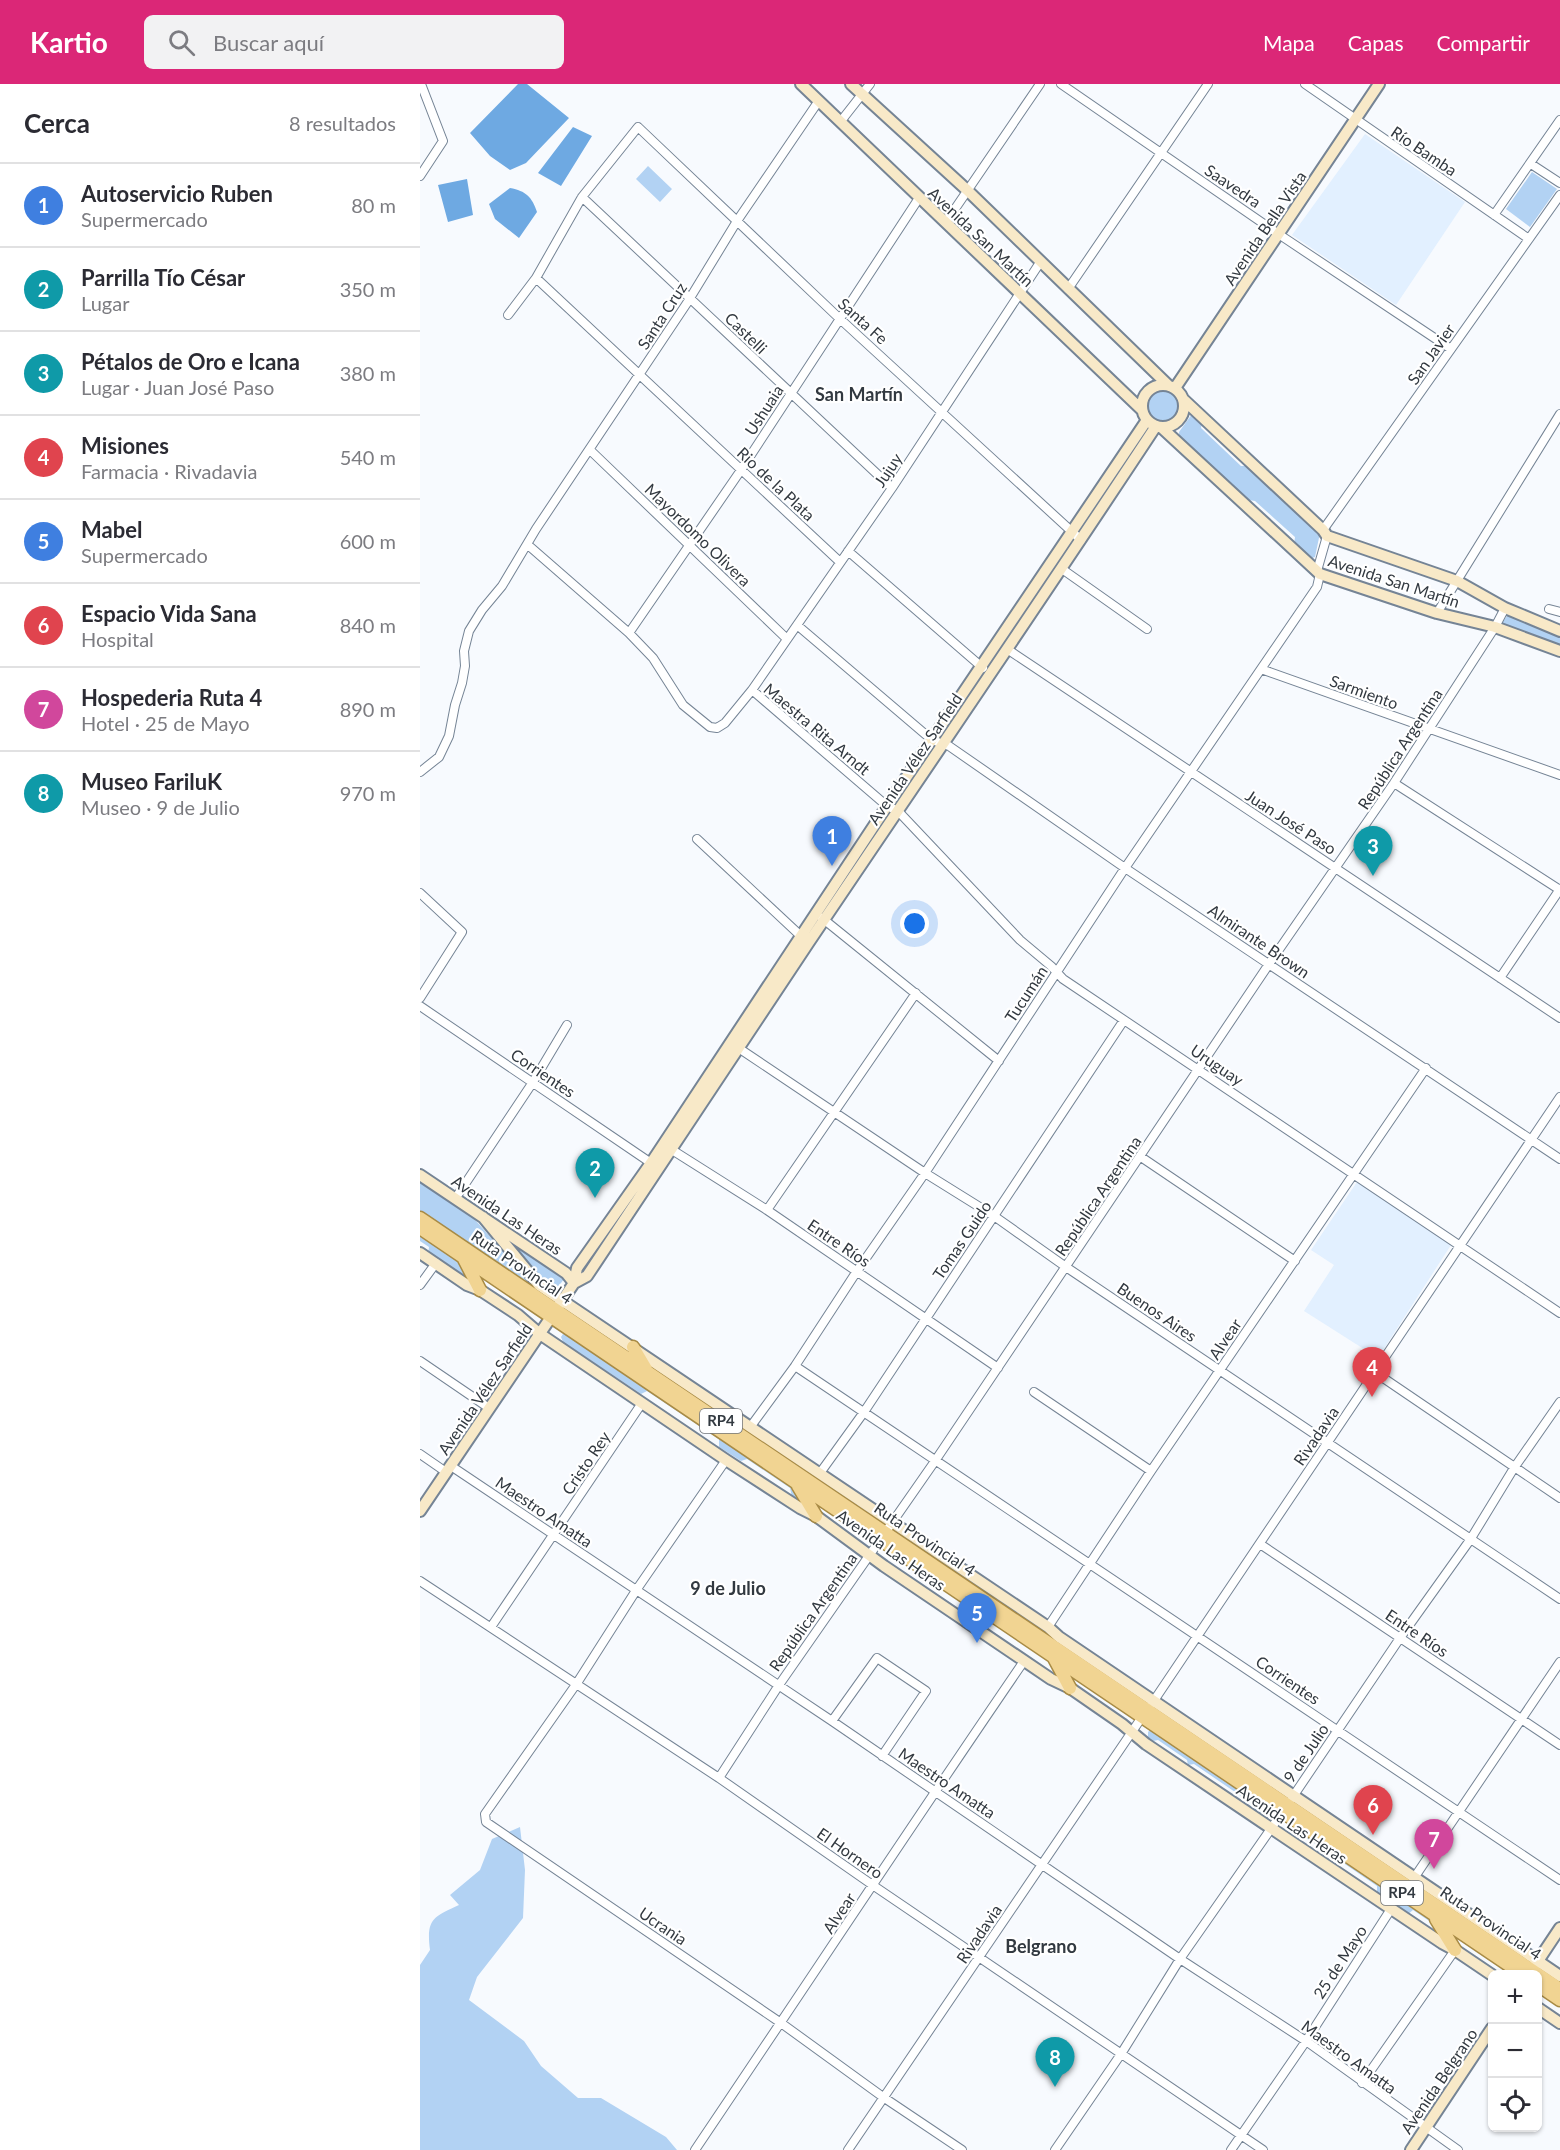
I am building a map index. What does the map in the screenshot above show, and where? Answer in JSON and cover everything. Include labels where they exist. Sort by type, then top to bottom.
[{"type":"main road","name":"Avenida San Martín","points":[[801,84],[1152,421],[1319,573],[1437,613],[1495,627],[1560,651]]},
{"type":"main road","name":"Avenida San Martín","points":[[851,84],[967,190],[1172,387]]},
{"type":"main road","name":"Avenida Bella Vista","points":[[1172,387],[1280,235],[1379,84]]},
{"type":"main road","points":[[1154,387],[1172,387],[1184,400],[1183,414],[1174,425],[1152,421],[1144,397],[1154,387]]},
{"type":"main road","name":"Avenida San Martín","points":[[1184,400],[1325,533],[1457,581],[1505,608],[1560,631]]},
{"type":"main road","name":"Avenida Vélez Sarfield","points":[[820,917],[887,806],[980,667],[1077,536],[1152,421]]},
{"type":"main road","name":"Avenida Vélez Sarfield","points":[[420,1511],[574,1283],[587,1276],[655,1166],[662,1144],[897,811],[1062,569],[1077,536]]},
{"type":"main road","name":"Avenida Vélez Sarfield","points":[[655,1166],[672,1150],[734,1045]]},
{"type":"main road","name":"Avenida Las Heras","points":[[420,1175],[566,1273],[574,1283]]},
{"type":"main road","name":"Avenida Las Heras","points":[[483,1217],[557,1309],[633,1347],[820,1473],[886,1531],[1048,1627],[1148,1709],[1216,1744],[1287,1804],[1414,1878],[1530,1970]]},
{"type":"main road","name":"Ruta Provincial 4","points":[[420,1218],[886,1531],[1530,1970]]},
{"type":"main road","name":"Ruta Provincial 4","points":[[420,1228],[463,1258],[557,1309],[796,1483],[886,1531],[1053,1657],[1148,1709],[1287,1804],[1434,1915],[1530,1970]]},
{"type":"main road","name":"Avenida Las Heras","points":[[420,1253],[467,1285],[480,1290],[518,1315],[540,1334],[726,1460],[816,1516],[1024,1661],[1051,1679],[1070,1688],[1146,1744],[1488,1972]]},
{"type":"main road","points":[[463,1258],[480,1290]]},
{"type":"main road","points":[[633,1347],[648,1372]]},
{"type":"main road","points":[[796,1483],[816,1516]]},
{"type":"main road","points":[[1053,1657],[1070,1688]]},
{"type":"main road","points":[[1216,1744],[1230,1766]]},
{"type":"main road","points":[[1434,1915],[1455,1950]]},
{"type":"main road","points":[[1530,1970],[1560,1928]]},
{"type":"main road","name":"Avenida Las Heras","points":[[1542,1972],[1560,1976]]},
{"type":"main road","name":"Ruta Provincial 4","points":[[1542,1978],[1560,1989]]},
{"type":"main road","name":"Ruta Provincial 4","points":[[1542,1988],[1560,2000]]},
{"type":"main road","points":[[1542,2011],[1560,2023]]},
{"type":"main road","name":"Avenida Belgrano","points":[[1411,2150],[1488,2034]]},
{"type":"street","points":[[420,176],[442,141],[421,84]]},
{"type":"street","points":[[841,121],[870,84]]},
{"type":"street","points":[[946,222],[1040,84]]},
{"type":"street","name":"Saavedra","points":[[1061,84],[1280,235],[1451,349]]},
{"type":"street","points":[[1068,289],[1208,84]]},
{"type":"street","name":"Río Bamba","points":[[1305,84],[1529,239]]},
{"type":"street","name":"Santa Cruz","points":[[420,772],[439,757],[450,736],[455,705],[462,683],[465,666],[464,651],[469,631],[482,610],[502,586],[536,529],[690,298],[737,221],[818,102]]},
{"type":"street","points":[[1494,214],[1560,120]]},
{"type":"street","name":"Santa Fe","points":[[582,197],[638,127],[839,318],[1077,536]]},
{"type":"street","points":[[1530,164],[1560,183]]},
{"type":"street","name":"San Javier","points":[[1319,573],[1325,533],[1560,195]]},
{"type":"street","points":[[508,315],[536,278],[582,197]]},
{"type":"street","name":"Castelli","points":[[582,197],[892,488]]},
{"type":"street","name":"Ushuaia","points":[[629,633],[741,470],[919,198]]},
{"type":"street","name":"Jujuy","points":[[752,690],[892,488],[1041,261]]},
{"type":"street","name":"Rio de la Plata","points":[[536,278],[840,562]]},
{"type":"street","points":[[1437,613],[1558,419]]},
{"type":"street","name":"Mayordomo Olivera","points":[[590,450],[787,639]]},
{"type":"street","name":"Maestra Rita Arndt","points":[[528,545],[629,633],[653,658],[683,705],[710,727],[717,728],[725,723],[752,690],[887,806]]},
{"type":"street","points":[[848,551],[990,674]]},
{"type":"street","points":[[1062,569],[1147,629]]},
{"type":"street","name":"Tucumán","points":[[751,1426],[795,1366],[856,1270],[925,1173],[1125,868],[1317,587],[1319,573]]},
{"type":"street","name":"República Argentina","points":[[719,1778],[779,1685],[935,1461],[1269,964],[1394,783],[1505,608]]},
{"type":"street","points":[[1549,609],[1560,612]]},
{"type":"street","points":[[796,625],[932,740],[944,742]]},
{"type":"street","name":"Juan José Paso","points":[[1007,649],[1560,1018]]},
{"type":"street","name":"Sarmiento","points":[[1261,669],[1560,775]]},
{"type":"street","name":"Almirante Brown","points":[[944,742],[1125,868],[1560,1159]]},
{"type":"street","points":[[1394,783],[1560,889],[1500,978]]},
{"type":"street","name":"Uruguay","points":[[887,806],[897,811],[1020,940],[1056,973],[1560,1313]]},
{"type":"street","points":[[697,839],[805,939]]},
{"type":"street","points":[[420,894],[462,932],[420,998]]},
{"type":"street","points":[[820,917],[999,1061]]},
{"type":"street","points":[[767,1210],[916,993]]},
{"type":"street","name":"Corrientes","points":[[420,1006],[655,1166]]},
{"type":"street","name":"Tomas Guido","points":[[820,1473],[864,1412],[1124,1020]]},
{"type":"street","points":[[455,1199],[533,1082],[567,1025]]},
{"type":"street","name":"Buenos Aires","points":[[734,1045],[925,1173],[994,1216],[1066,1268],[1560,1599]]},
{"type":"street","name":"Alvear","points":[[1048,1627],[1151,1471],[1426,1068]]},
{"type":"street","name":"Rivadavia","points":[[848,2150],[981,1957],[1560,1097]]},
{"type":"street","name":"Entre Ríos","points":[[662,1144],[767,1210],[998,1368]]},
{"type":"street","points":[[1141,1157],[1294,1261]]},
{"type":"street","points":[[420,1285],[436,1263]]},
{"type":"street","points":[[420,1361],[489,1408]]},
{"type":"street","name":"Corrientes","points":[[795,1366],[1560,1881]]},
{"type":"street","points":[[1376,1372],[1560,1498]]},
{"type":"street","points":[[1034,1392],[1151,1471]]},
{"type":"street","name":"9 de Julio","points":[[1056,2150],[1121,2054],[1180,1959],[1470,1540],[1514,1468],[1560,1402]]},
{"type":"street","name":"Cristo Rey","points":[[491,1627],[642,1403]]},
{"type":"street","points":[[420,1454],[448,1469]]},
{"type":"street","points":[[577,1683],[637,1589],[726,1460]]},
{"type":"street","name":"Maestro Amatta","points":[[448,1469],[637,1589],[1180,1959],[1306,2041],[1458,2150]]},
{"type":"street","name":"Entre Ríos","points":[[1260,1544],[1560,1745]]},
{"type":"street","name":"El Hornero","points":[[420,1581],[719,1778],[1263,2150]]},
{"type":"street","points":[[832,1721],[877,1658],[927,1691],[882,1756]]},
{"type":"street","name":"Alvear","points":[[695,2150],[1024,1661]]},
{"type":"street","points":[[1414,1878],[1560,1662]]},
{"type":"street","name":"Ucrania","points":[[577,1683],[485,1814],[486,1822],[781,2023],[883,2097],[962,2150]]},
{"type":"street","name":"25 de Mayo","points":[[1231,2150],[1306,2041],[1391,1909]]},
{"type":"street","points":[[1362,2083],[1455,1950]]},
{"type":"shaded area","points":[[1365,134],[1465,202],[1396,305],[1292,235]]},
{"type":"shaded area","points":[[648,166],[672,189],[660,202],[636,179]]},
{"type":"shaded area","points":[[1532,172],[1557,189],[1530,227],[1506,209]]},
{"type":"shaded area","points":[[1164,390],[1175,395],[1180,406],[1175,417],[1164,422],[1153,417],[1148,406],[1153,395]]},
{"type":"shaded area","points":[[1192,414],[1202,423],[1201,428],[1241,466],[1248,466],[1320,533],[1315,557],[1310,559],[1294,545],[1295,537],[1255,501],[1243,499],[1179,436],[1179,432]]},
{"type":"shaded area","points":[[1507,616],[1560,635],[1560,647],[1499,627]]},
{"type":"shaded area","points":[[420,1180],[468,1212],[537,1291],[420,1214]]},
{"type":"shaded area","points":[[1357,1182],[1451,1245],[1378,1358],[1304,1311],[1334,1265],[1311,1250]]},
{"type":"shaded area","points":[[420,1232],[459,1259],[471,1281],[428,1254],[429,1247],[420,1241]]},
{"type":"shaded area","points":[[505,1238],[562,1276],[564,1279],[558,1287],[544,1282],[537,1276]]},
{"type":"shaded area","points":[[563,1334],[568,1334],[793,1485],[801,1502],[792,1497],[790,1488],[747,1459],[741,1461],[719,1447],[719,1439],[647,1391],[641,1394],[563,1342],[561,1337]]},
{"type":"shaded area","points":[[1150,1730],[1266,1807],[1265,1812],[1258,1813],[1254,1810],[1254,1805],[1194,1764],[1188,1765],[1187,1760],[1158,1740],[1153,1741],[1148,1738]]},
{"type":"shaded area","points":[[1290,1823],[1435,1920],[1445,1937],[1436,1934],[1435,1925],[1413,1910],[1407,1915],[1377,1894],[1377,1886],[1323,1849],[1318,1854],[1320,1847],[1302,1835],[1296,1839],[1285,1832],[1284,1829]]},
{"type":"shaded area","points":[[520,1827],[525,1870],[523,1918],[477,1977],[469,2000],[524,2041],[541,2066],[578,2098],[601,2098],[666,2137],[677,2150],[420,2150],[420,1965],[430,1950],[431,1925],[437,1916],[459,1905],[450,1895],[480,1870],[492,1839]]},
{"type":"water","points":[[518,84],[527,84],[569,118],[526,163],[510,170],[490,156],[470,133]]},
{"type":"water","points":[[573,127],[592,136],[561,186],[538,173]]},
{"type":"water","points":[[467,179],[473,215],[448,222],[438,185]]},
{"type":"water","points":[[510,188],[528,196],[537,212],[519,238],[495,219],[489,204]]},
{"type":"place","name":"Autoservicio Ruben","points":[[832,866]]},
{"type":"place","name":"Pétalos de Oro e Icana","points":[[1373,876]]},
{"type":"place","name":"Parrilla Tío César","points":[[595,1198]]},
{"type":"place","name":"Misiones","points":[[1372,1397]]},
{"type":"place","name":"Mabel","points":[[977,1643]]},
{"type":"place","name":"Espacio Vida Sana","points":[[1373,1835]]},
{"type":"place","name":"Hospederia Ruta 4","points":[[1434,1869]]},
{"type":"place","name":"Museo FariluK","points":[[1055,2087]]},
{"type":"district","name":"San Martín","points":[[859,395]]},
{"type":"district","name":"9 de Julio","points":[[728,1589]]},
{"type":"district","name":"Belgrano","points":[[1041,1947]]}]
